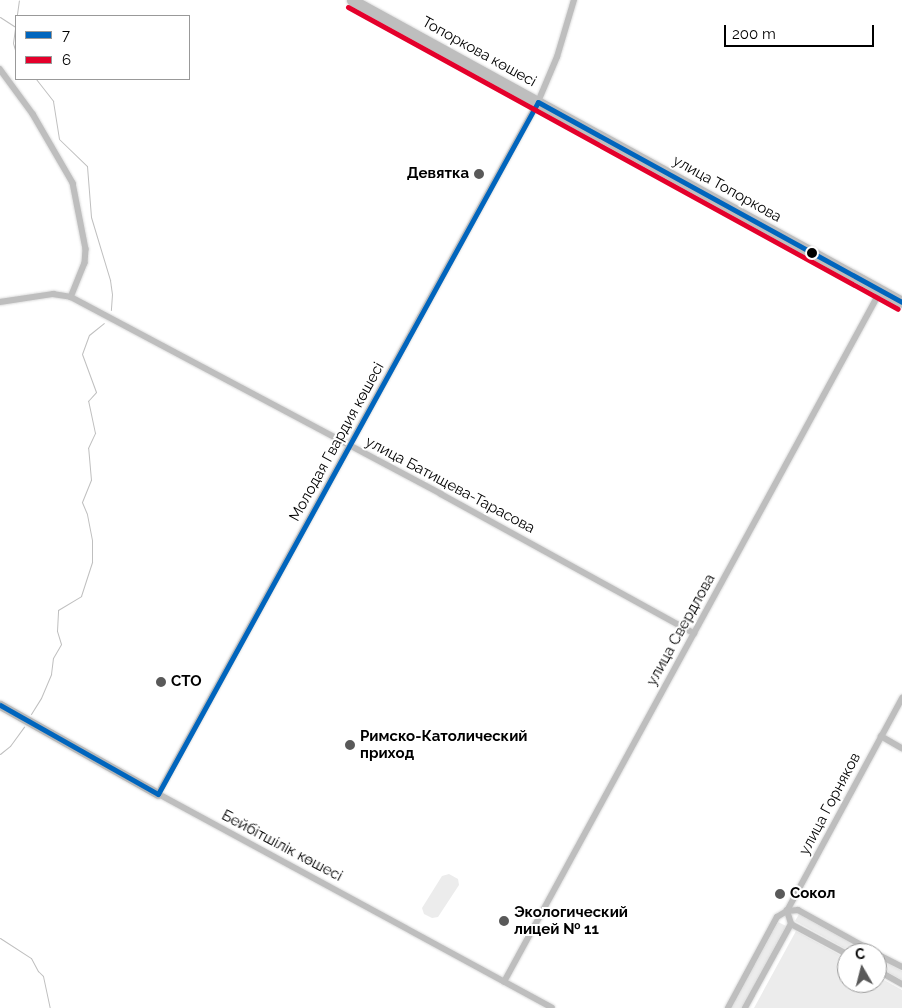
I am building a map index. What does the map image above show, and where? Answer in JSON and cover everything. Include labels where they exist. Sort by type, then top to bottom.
[{"type":"highway","name":"Топоркова көшесі","points":[[352,0],[538,102]]},
{"type":"highway","name":"улица Топоркова","points":[[538,102],[902,302]]},
{"type":"street","name":"Молодая Гвардия көшесі","points":[[158,794],[538,102],[557,57],[574,0]]},
{"type":"street","points":[[0,69],[33,114],[72,183],[86,249],[85,264],[71,297]]},
{"type":"street","name":"улица Свердлова","points":[[504,982],[880,290]]},
{"type":"street","name":"улица Батищева-Тарасова","points":[[0,302],[53,294],[71,297],[349,445],[694,633]]},
{"type":"street","name":"улица Горняков","points":[[728,1008],[777,917],[787,911],[902,698]]},
{"type":"street","name":"Бейбітшілік көшесі","points":[[0,706],[552,1008]]},
{"type":"street","points":[[881,736],[902,748]]},
{"type":"street","points":[[837,949],[791,924],[787,911],[798,910],[858,943]]},
{"type":"street","points":[[745,1008],[791,924]]},
{"type":"street","points":[[887,959],[902,967]]},
{"type":"street","points":[[887,976],[902,984]]},
{"type":"shaded area","points":[[449,874],[458,879],[459,885],[438,917],[432,918],[424,914],[422,908],[442,876]]},
{"type":"shaded area","points":[[799,914],[851,943],[837,944],[795,921]]},
{"type":"shaded area","points":[[778,922],[786,926],[742,1008],[731,1008]]},
{"type":"shaded area","points":[[796,931],[837,954],[837,993],[887,993],[887,982],[902,990],[902,1008],[754,1008]]},
{"type":"shaded area","points":[[887,963],[902,971],[902,980],[887,972]]},
{"type":"waterway","points":[[17,15],[19,0]]},
{"type":"waterway","points":[[0,17],[14,26]]},
{"type":"waterway","points":[[15,29],[13,43],[15,50]]},
{"type":"waterway","points":[[37,80],[53,101],[59,139],[87,166],[91,217],[110,280],[112,294],[111,310]]},
{"type":"waterway","points":[[31,714],[41,698],[51,674],[53,658],[61,644],[57,631],[58,610],[81,596],[92,562],[92,540],[87,514],[82,502],[91,480],[88,448],[95,433],[88,401],[96,392],[82,354],[89,335],[104,323]]},
{"type":"waterway","points":[[0,754],[10,746],[24,727]]},
{"type":"waterway","points":[[0,938],[31,958],[43,976],[50,1008]]},
{"type":"transit line","name":"6","points":[[348,7],[898,309]]},
{"type":"transit line","name":"7","points":[[0,705],[158,794],[538,102],[902,302]]},
{"type":"place","name":"Девятка","points":[[479,174]]},
{"type":"place","name":"СТО","points":[[161,682]]},
{"type":"place","name":"Римско-Католический приход","points":[[350,745]]},
{"type":"place","name":"Сокол","points":[[780,894]]},
{"type":"place","name":"Экологический лицей № 11","points":[[504,921]]}]
